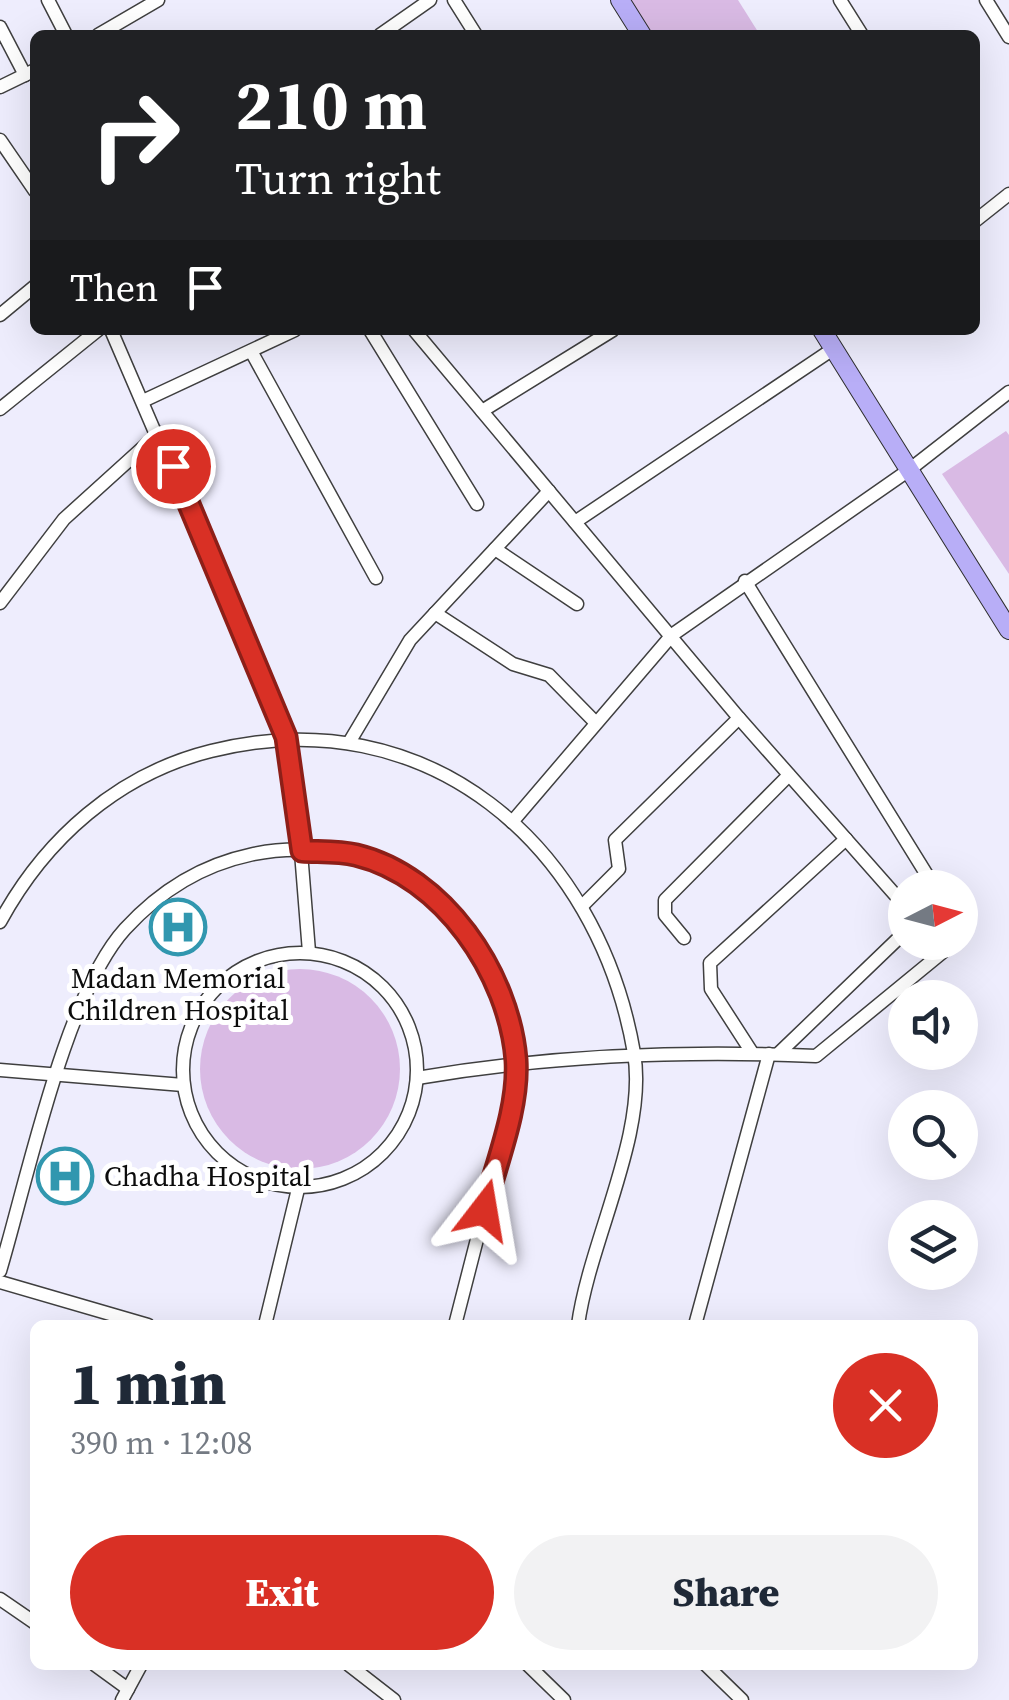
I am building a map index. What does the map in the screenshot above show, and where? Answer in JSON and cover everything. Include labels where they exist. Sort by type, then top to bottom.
[{"type":"main road","points":[[620,0],[639,30]]},
{"type":"main road","points":[[829,337],[1009,630]]},
{"type":"street","points":[[48,0],[63,30]]},
{"type":"street","points":[[387,30],[430,0]]},
{"type":"street","points":[[454,0],[473,30]]},
{"type":"street","points":[[840,0],[859,30]]},
{"type":"street","points":[[986,0],[1009,37]]},
{"type":"street","points":[[106,30],[154,1]]},
{"type":"street","points":[[0,27],[30,73],[0,87]]},
{"type":"street","points":[[0,140],[30,184]]},
{"type":"street","points":[[980,215],[1009,194]]},
{"type":"street","points":[[0,314],[30,290]]},
{"type":"street","points":[[0,409],[92,335]]},
{"type":"street","points":[[114,335],[286,737],[302,851],[309,952]]},
{"type":"street","points":[[145,400],[285,335]]},
{"type":"street","points":[[373,335],[477,504]]},
{"type":"street","points":[[418,335],[739,718],[888,887]]},
{"type":"street","points":[[482,411],[604,335]]},
{"type":"street","points":[[575,522],[829,337]]},
{"type":"street","points":[[251,351],[376,578]]},
{"type":"street","points":[[512,822],[672,635],[909,470],[1009,392]]},
{"type":"street","points":[[0,603],[64,520],[158,433]]},
{"type":"street","points":[[350,741],[400,655],[548,491]]},
{"type":"street","points":[[495,549],[577,604]]},
{"type":"street","points":[[746,581],[924,870]]},
{"type":"street","points":[[435,613],[513,664],[548,676],[595,722]]},
{"type":"street","points":[[583,904],[619,868],[614,840],[739,718]]},
{"type":"street","points":[[0,922],[49,850],[78,821],[126,786],[198,754],[286,737],[350,741],[442,772],[512,822],[583,904],[609,959],[634,1052],[635,1107],[579,1320]]},
{"type":"street","points":[[684,938],[665,914],[665,900],[789,775]]},
{"type":"street","points":[[751,1051],[710,989],[706,971],[710,962],[846,840]]},
{"type":"street","points":[[0,1271],[88,985],[122,932],[148,905],[180,881],[215,866],[243,857],[302,851],[354,855],[390,868],[436,900],[465,932],[506,1009],[516,1061],[514,1095],[456,1320]]},
{"type":"street","points":[[696,1320],[773,1054],[888,948]]},
{"type":"street","points":[[309,952],[344,960],[376,980],[400,1008],[414,1042],[417,1078],[410,1113],[392,1144],[366,1168],[333,1184],[298,1188],[250,1176],[210,1146],[192,1118],[183,1085],[183,1050],[194,1017],[214,988],[242,967],[274,954],[309,952]]},
{"type":"street","points":[[417,1078],[516,1061],[634,1052],[751,1051],[816,1056],[934,960]]},
{"type":"street","points":[[0,1070],[183,1085]]},
{"type":"street","points":[[266,1320],[298,1188]]},
{"type":"street","points":[[0,1282],[131,1320]]},
{"type":"street","points":[[0,1599],[30,1620]]},
{"type":"street","points":[[99,1670],[125,1694],[138,1670]]},
{"type":"street","points":[[356,1670],[394,1700]]},
{"type":"street","points":[[533,1670],[564,1700]]},
{"type":"street","points":[[711,1670],[742,1700]]},
{"type":"shaded area","points":[[628,0],[738,0],[757,30],[646,30]]},
{"type":"shaded area","points":[[1006,431],[1009,435],[1009,574],[942,474]]},
{"type":"shaded area","points":[[300,969],[338,976],[371,998],[393,1031],[400,1069],[393,1107],[371,1140],[338,1162],[300,1169],[262,1162],[229,1140],[207,1107],[200,1069],[207,1031],[229,998],[262,976]]},
{"type":"place","name":"Madan Memorial Children Hospital","points":[[178,927]]},
{"type":"place","name":"Chadha Hospital","points":[[65,1176]]},
{"type":"route","points":[[173,466],[286,737],[294,764],[302,851],[354,855],[416,883],[465,932],[506,1009],[516,1061],[514,1095],[484,1210]]}]
